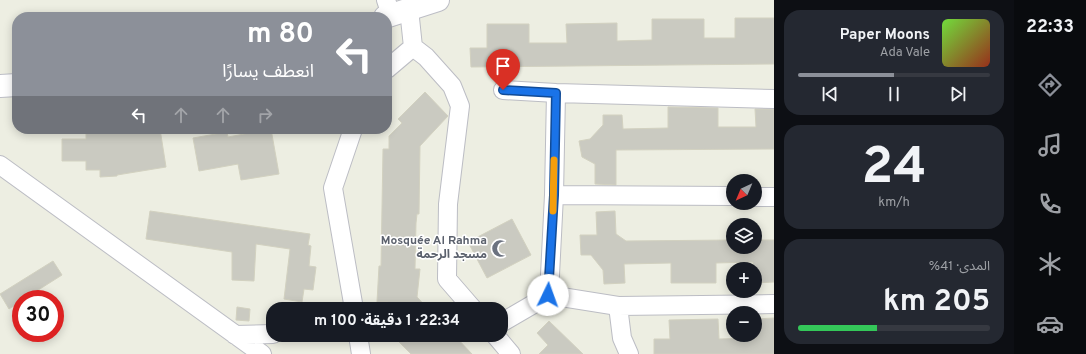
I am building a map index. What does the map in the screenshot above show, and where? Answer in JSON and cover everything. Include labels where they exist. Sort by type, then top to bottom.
[{"type":"main road","points":[[393,10],[438,0]]},
{"type":"main road","points":[[0,86],[12,85]]},
{"type":"street","points":[[393,10],[413,47],[426,57],[452,86],[460,106],[448,204],[447,279],[467,302]]},
{"type":"street","points":[[392,65],[413,47]]},
{"type":"street","points":[[503,90],[556,93],[774,99]]},
{"type":"street","points":[[548,295],[554,195],[556,93]]},
{"type":"street","points":[[351,134],[334,188],[353,302]]},
{"type":"street","points":[[0,165],[262,354]]},
{"type":"street","points":[[554,195],[726,196]]},
{"type":"street","points":[[762,197],[774,197]]},
{"type":"street","points":[[508,319],[548,295],[618,306],[774,304]]},
{"type":"street","points":[[618,306],[622,338],[629,354]]},
{"type":"street","points":[[235,335],[266,334]]},
{"type":"street","points":[[359,342],[361,354]]},
{"type":"street","points":[[501,342],[511,354]]},
{"type":"building","points":[[735,18],[774,18],[774,64],[471,67],[470,48],[487,48],[487,24],[529,24],[529,43],[567,43],[566,24],[617,23],[617,41],[652,40],[652,19],[704,19],[704,38],[735,38]]},
{"type":"building","points":[[425,92],[448,116],[420,146],[419,214],[417,214],[416,223],[415,269],[420,269],[417,297],[422,302],[377,302],[379,266],[381,266],[383,149],[389,149],[389,136],[402,123],[398,119]]},
{"type":"building","points":[[668,107],[718,108],[718,127],[756,127],[755,109],[774,109],[774,149],[616,150],[616,185],[595,184],[595,164],[582,157],[579,141],[590,139],[603,125],[603,115],[622,115],[623,129],[668,128]]},
{"type":"building","points":[[86,134],[161,134],[166,167],[117,176],[100,177],[100,170],[86,170],[86,161],[62,161],[62,139],[86,139]]},
{"type":"building","points":[[216,134],[227,134],[228,137],[244,134],[272,134],[279,174],[241,180],[238,164],[199,171],[193,138]]},
{"type":"building","points":[[150,211],[310,234],[308,245],[311,246],[309,266],[316,267],[313,290],[304,289],[302,302],[284,299],[290,249],[256,244],[254,281],[232,280],[232,252],[146,239]]},
{"type":"building","points":[[615,211],[616,234],[626,241],[726,240],[726,254],[762,254],[762,240],[774,240],[774,282],[762,283],[762,262],[726,262],[716,263],[716,283],[671,283],[671,263],[624,264],[625,283],[604,284],[603,270],[591,255],[581,255],[580,235],[597,235],[596,212]]},
{"type":"building","name":"Mosquée Al Rahma مسجد الرحمة","points":[[512,219],[531,255],[487,278],[468,242]]},
{"type":"building","points":[[53,261],[62,275],[38,290],[12,290],[12,307],[9,309],[0,294]]},
{"type":"building","points":[[237,307],[250,309],[249,321],[236,320]]},
{"type":"building","points":[[774,318],[774,354],[654,354],[654,339],[670,339],[669,320],[718,319],[719,339],[726,339],[726,342],[762,342],[762,319]]},
{"type":"building","points":[[549,321],[583,354],[539,354],[548,345],[537,333]]},
{"type":"building","points":[[399,342],[461,342],[472,354],[411,354]]},
{"type":"slow traffic","points":[[553,211],[554,160]]},
{"type":"place","name":"Mosquée Al Rahma مسجد الرحمة","points":[[500,248]]},
{"type":"route","points":[[503,90],[556,93],[554,195],[548,295]]}]
